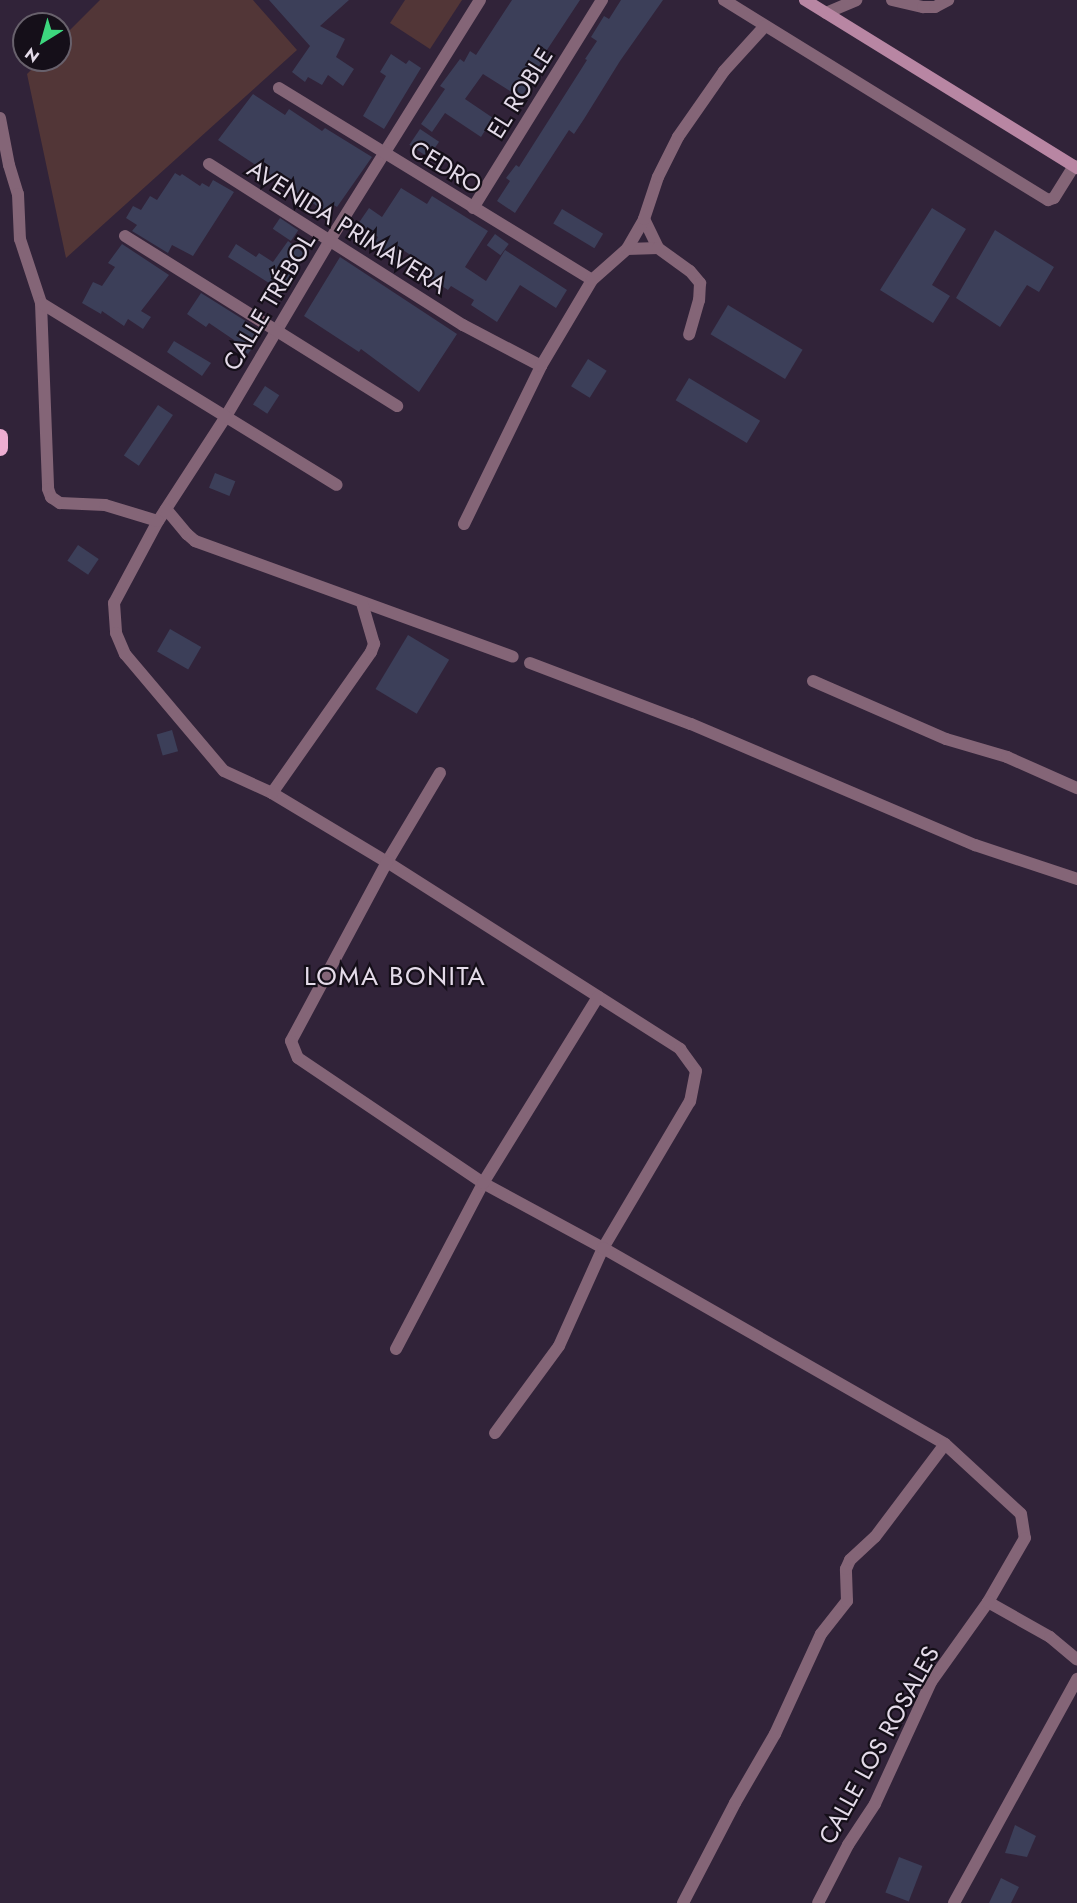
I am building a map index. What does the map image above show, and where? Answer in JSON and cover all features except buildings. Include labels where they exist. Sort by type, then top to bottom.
[{"type":"highway","points":[[0,437],[0,448]]},
{"type":"main road","points":[[805,0],[1076,167]]},
{"type":"street","name":"CALLE TRÉBOL","points":[[272,794],[224,771],[125,654],[116,633],[114,603],[158,522],[225,418],[328,242],[480,0]]},
{"type":"street","name":"EL ROBLE","points":[[473,208],[602,0]]},
{"type":"street","points":[[724,0],[1048,200],[1054,198],[1076,167]]},
{"type":"street","points":[[826,13],[856,0]]},
{"type":"street","points":[[892,0],[923,7],[935,7],[948,0]]},
{"type":"street","points":[[464,524],[541,366],[592,279],[627,249],[644,219],[658,177],[678,137],[724,70],[765,26]]},
{"type":"street","name":"CEDRO","points":[[279,88],[592,279]]},
{"type":"street","points":[[0,118],[5,150],[18,194],[20,239],[41,303],[48,489],[51,497],[60,503],[105,505],[158,522]]},
{"type":"street","name":"AVENIDA PRIMAVERA","points":[[208,164],[328,242],[463,325],[541,366]]},
{"type":"street","points":[[644,219],[658,248],[690,270],[700,283],[699,300],[689,335]]},
{"type":"street","points":[[125,236],[397,406]]},
{"type":"street","points":[[627,249],[658,248]]},
{"type":"street","points":[[41,303],[336,485]]},
{"type":"street","points":[[166,509],[195,541],[513,657]]},
{"type":"street","points":[[362,603],[374,644],[371,652],[272,794],[387,862],[680,1049],[696,1071],[690,1101],[603,1248],[559,1346],[495,1433]]},
{"type":"street","points":[[530,663],[691,724],[975,844],[1077,879]]},
{"type":"street","points":[[813,681],[945,739],[1006,757],[1077,788]]},
{"type":"street","points":[[440,773],[387,862],[291,1041],[298,1058],[483,1183],[603,1248],[945,1444],[875,1537],[850,1560],[846,1569],[847,1601],[821,1634],[775,1734],[735,1803],[683,1903]]},
{"type":"street","points":[[396,1349],[483,1183],[598,997]]},
{"type":"street","name":"CALLE LOS ROSALES","points":[[818,1903],[848,1845],[875,1804],[931,1682],[988,1602],[1025,1538],[1021,1514],[945,1444]]},
{"type":"street","points":[[988,1602],[1050,1637],[1077,1660]]},
{"type":"street","points":[[954,1903],[1077,1679]]},
{"type":"shaded area","points":[[100,0],[253,0],[297,50],[66,258],[27,74],[29,72],[72,72],[72,28]]},
{"type":"shaded area","points":[[405,0],[462,0],[430,49],[390,23]]},
{"type":"district","name":"LOMA BONITA","points":[[395,977]]}]
